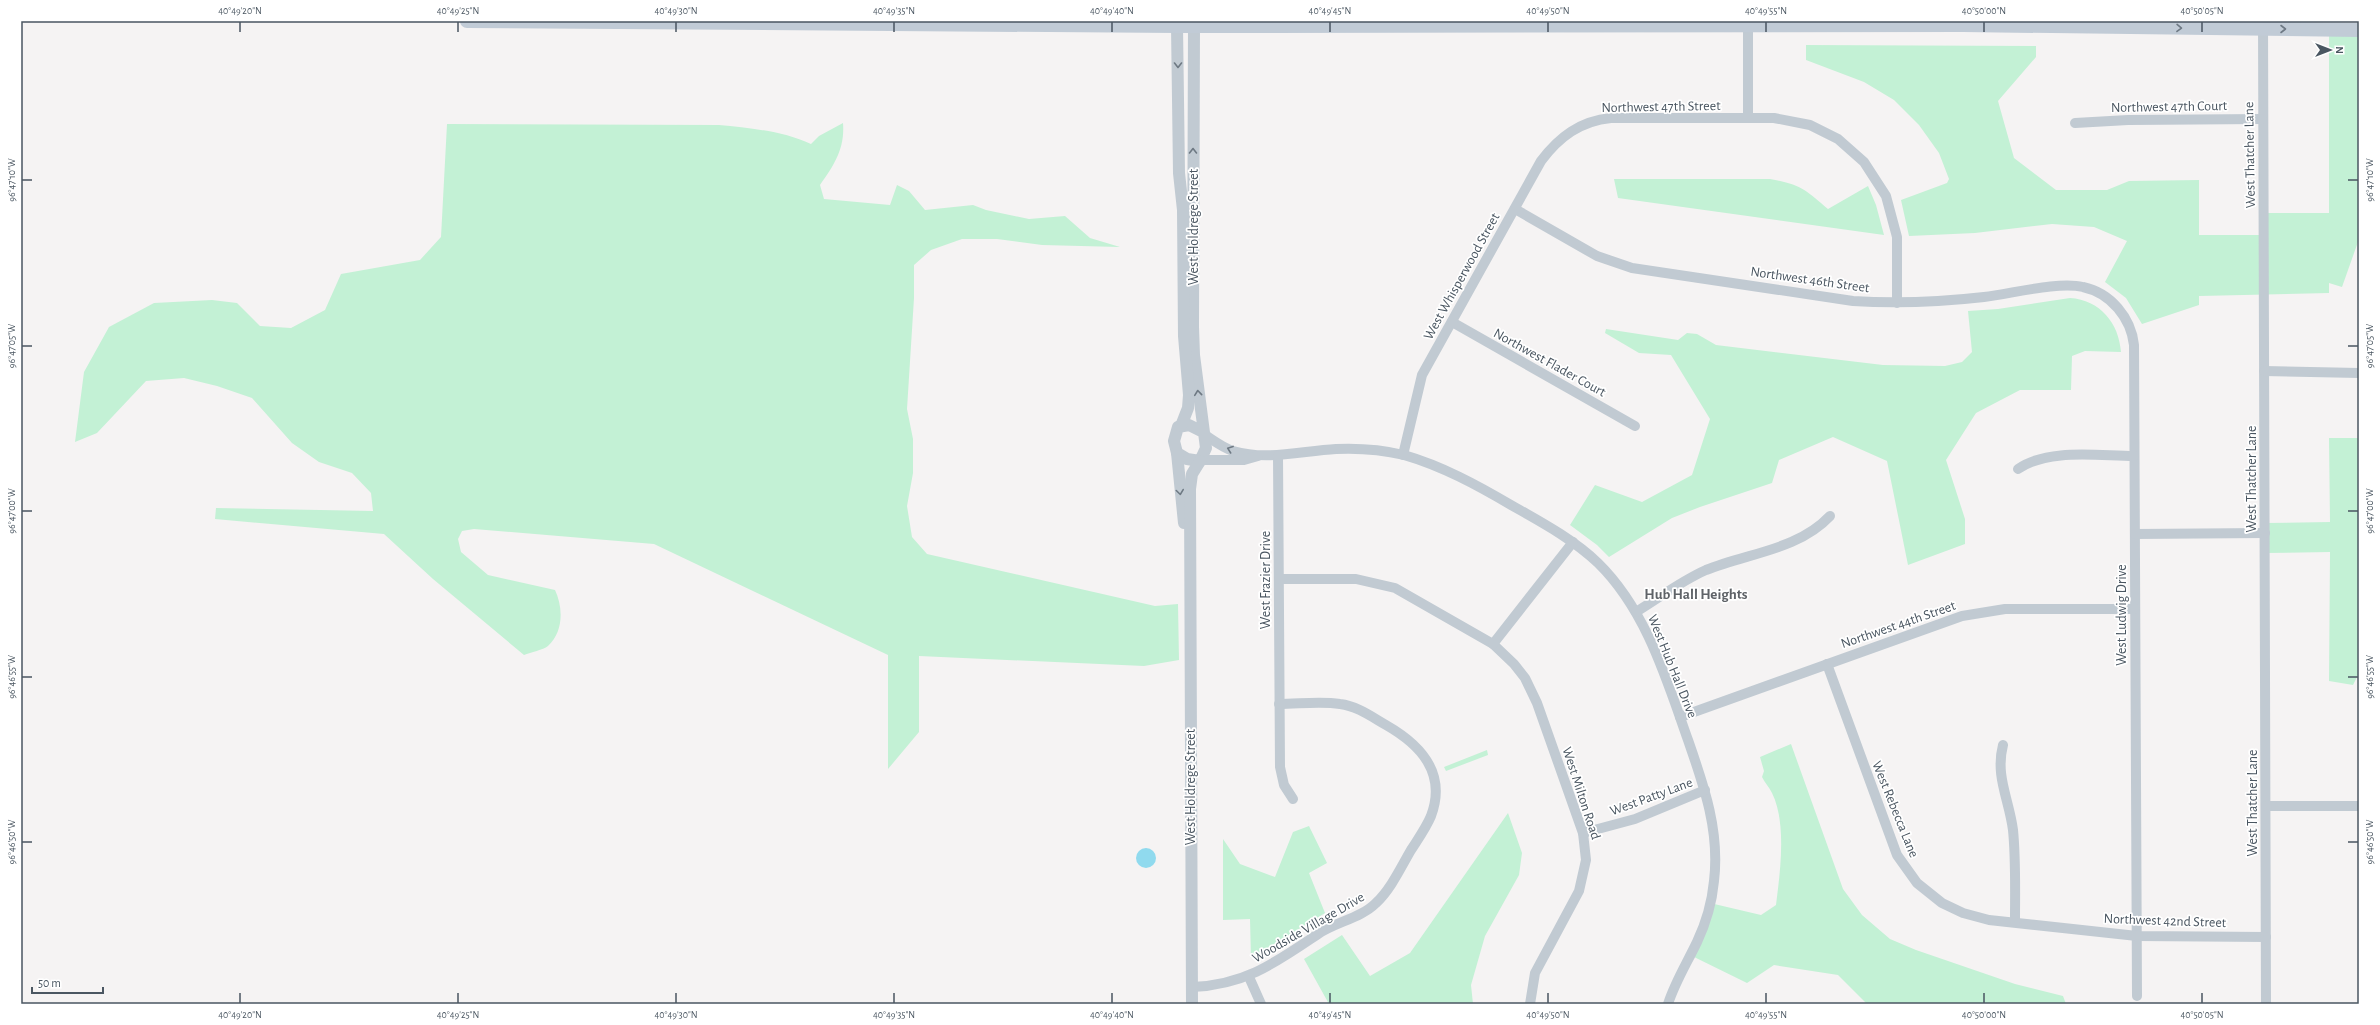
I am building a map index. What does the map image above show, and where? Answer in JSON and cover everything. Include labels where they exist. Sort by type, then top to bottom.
[{"type":"main road","points":[[467,21],[2263,25],[2359,30]]},
{"type":"street","name":"West Holdrege Street","points":[[1178,23],[1179,173],[1183,210],[1184,336],[1189,395],[1188,408],[1181,426]]},
{"type":"street","name":"West Holdrege Street","points":[[1194,23],[1193,327],[1204,433]]},
{"type":"street","points":[[1748,23],[1748,118]]},
{"type":"street","name":"West Thatcher Lane","points":[[2263,25],[2262,119],[2266,1004]]},
{"type":"street","name":"Northwest 47th Street","points":[[1575,128],[1594,121],[1611,118],[1774,118],[1810,125],[1838,139],[1864,162],[1882,188],[1894,220],[1897,237],[1897,303]]},
{"type":"street","name":"Northwest 47th Court","points":[[2076,124],[2128,120],[2262,119]]},
{"type":"street","name":"West Whisperwood Street","points":[[1403,455],[1422,375],[1515,209],[1550,150],[1575,128]]},
{"type":"street","name":"Northwest 46th Street","points":[[1515,209],[1597,256],[1624,266],[1853,300],[1897,303],[1983,297],[2071,285],[2088,288],[2112,301]]},
{"type":"street","name":"West Ludwig Drive","points":[[2112,301],[2125,317],[2133,338],[2137,996]]},
{"type":"street","name":"Northwest Flader Court","points":[[1452,322],[1635,426]]},
{"type":"street","points":[[2264,371],[2359,373]]},
{"type":"street","points":[[1181,426],[1193,426],[1232,450],[1258,456],[1244,460],[1191,461],[1177,453],[1174,435],[1181,426]]},
{"type":"street","points":[[1201,460],[1206,448],[1204,433]]},
{"type":"street","name":"West Hub Hall Drive","points":[[1258,456],[1278,456],[1347,449],[1403,455],[1465,479],[1573,542],[1604,570],[1636,612],[1651,641],[1680,718],[1705,790],[1715,836],[1713,890],[1702,931],[1674,987],[1668,1004]]},
{"type":"street","name":"West Holdrege Street","points":[[1177,453],[1189,570]]},
{"type":"street","name":"West Frazier Drive","points":[[1278,456],[1280,767],[1284,785],[1293,799]]},
{"type":"street","points":[[2018,469],[2033,460],[2049,456],[2134,456]]},
{"type":"street","name":"West Holdrege Street","points":[[1192,1004],[1189,570],[1190,480],[1201,460]]},
{"type":"street","points":[[1636,612],[1705,571],[1802,538],[1820,527],[1830,516]]},
{"type":"street","points":[[2135,534],[2265,533]]},
{"type":"street","points":[[1493,644],[1573,542]]},
{"type":"street","name":"West Milton Road","points":[[1279,579],[1356,579],[1386,585],[1403,592],[1493,644],[1514,664],[1531,690],[1583,833],[1586,860],[1582,883],[1539,962],[1533,980],[1530,1004]]},
{"type":"street","name":"Northwest 44th Street","points":[[1680,718],[1827,664],[1972,614],[2005,609],[2135,609]]},
{"type":"street","name":"West Rebecca Lane","points":[[1827,664],[1879,811],[1897,855],[1907,870],[1942,903],[1963,913],[1989,920],[2015,922]]},
{"type":"street","name":"Woodside Village Drive","points":[[1192,987],[1218,984],[1249,977],[1284,958],[1323,931],[1376,904],[1383,896],[1426,826],[1434,804],[1434,780],[1431,768],[1417,746],[1405,736],[1348,706],[1332,704],[1279,704]]},
{"type":"street","points":[[2003,745],[1999,760],[2000,773],[2013,829],[2015,855],[2015,922]]},
{"type":"street","name":"West Patty Lane","points":[[1583,833],[1635,819],[1705,790]]},
{"type":"street","points":[[2266,806],[2359,806]]},
{"type":"street","name":"Northwest 42nd Street","points":[[2015,922],[2137,936],[2266,937]]},
{"type":"street","points":[[1249,977],[1261,1004]]},
{"type":"green space","points":[[2329,29],[2359,30],[2359,239],[2342,287],[2329,283],[2329,293],[2199,296],[2199,305],[2142,324],[2126,298],[2105,282],[2127,241],[2094,227],[2052,224],[1975,233],[1909,236],[1901,200],[1947,183],[1949,179],[1939,153],[1919,125],[1894,100],[1864,82],[1806,60],[1806,45],[2036,46],[2036,57],[1998,101],[2014,158],[2056,190],[2107,190],[2129,181],[2199,180],[2199,235],[2263,235],[2263,213],[2329,213]]},
{"type":"green space","points":[[843,123],[842,141],[838,156],[820,185],[824,199],[890,205],[897,185],[909,191],[925,210],[973,205],[986,210],[1029,219],[1065,216],[1090,238],[1120,247],[1042,245],[997,239],[962,239],[931,250],[914,265],[914,298],[907,409],[913,439],[913,473],[907,506],[912,537],[927,554],[1155,606],[1178,604],[1179,660],[1144,666],[919,656],[919,732],[888,769],[888,655],[654,544],[474,529],[462,531],[458,539],[461,552],[488,575],[555,590],[561,611],[557,633],[548,646],[524,655],[433,579],[384,534],[215,519],[216,508],[373,511],[371,493],[352,473],[319,462],[292,443],[252,398],[217,386],[184,378],[146,381],[97,433],[75,442],[84,372],[109,327],[154,303],[212,300],[237,303],[260,326],[291,328],[325,310],[341,274],[420,260],[441,237],[447,124],[719,125],[778,133],[811,144],[819,136]]},
{"type":"green space","points":[[1614,179],[1770,179],[1789,183],[1808,192],[1828,209],[1868,186],[1876,205],[1884,235],[1618,198]]},
{"type":"green space","points":[[2070,298],[2090,303],[2099,308],[2106,315],[2116,332],[2121,352],[2085,351],[2072,356],[2071,390],[2020,390],[1976,413],[1946,460],[1965,519],[1965,544],[1908,565],[1887,461],[1833,437],[1779,460],[1772,483],[1672,518],[1609,557],[1597,545],[1570,525],[1595,485],[1642,502],[1692,475],[1710,419],[1671,355],[1639,353],[1605,333],[1606,329],[1678,340],[1687,333],[1697,334],[1716,345],[1883,365],[1945,366],[1962,362],[1972,352],[1968,311],[1998,309]]},
{"type":"green space","points":[[2329,438],[2359,438],[2359,673],[2353,685],[2329,681],[2330,552],[2265,553],[2265,523],[2330,522]]},
{"type":"green space","points":[[1791,744],[1843,889],[1862,915],[1890,939],[1916,950],[2015,984],[2063,996],[2066,1004],[1867,1004],[1838,975],[1774,965],[1747,983],[1690,955],[1710,903],[1761,915],[1776,905],[1781,848],[1780,819],[1777,805],[1772,793],[1762,777],[1764,771],[1760,757]]},
{"type":"green space","points":[[1487,750],[1488,755],[1446,771],[1444,767]]},
{"type":"green space","points":[[1508,813],[1522,853],[1519,875],[1485,936],[1471,985],[1473,1004],[1329,1004],[1304,959],[1342,935],[1370,976],[1410,953]]},
{"type":"green space","points":[[1309,826],[1327,863],[1309,873],[1325,913],[1251,958],[1250,919],[1223,920],[1223,839],[1240,864],[1275,877],[1293,832]]},
{"type":"water","points":[[1146,848],[1153,851],[1156,858],[1153,865],[1146,868],[1139,865],[1136,858],[1139,851]]},
{"type":"district","name":"Hub Hall Heights","points":[[1696,594]]}]
